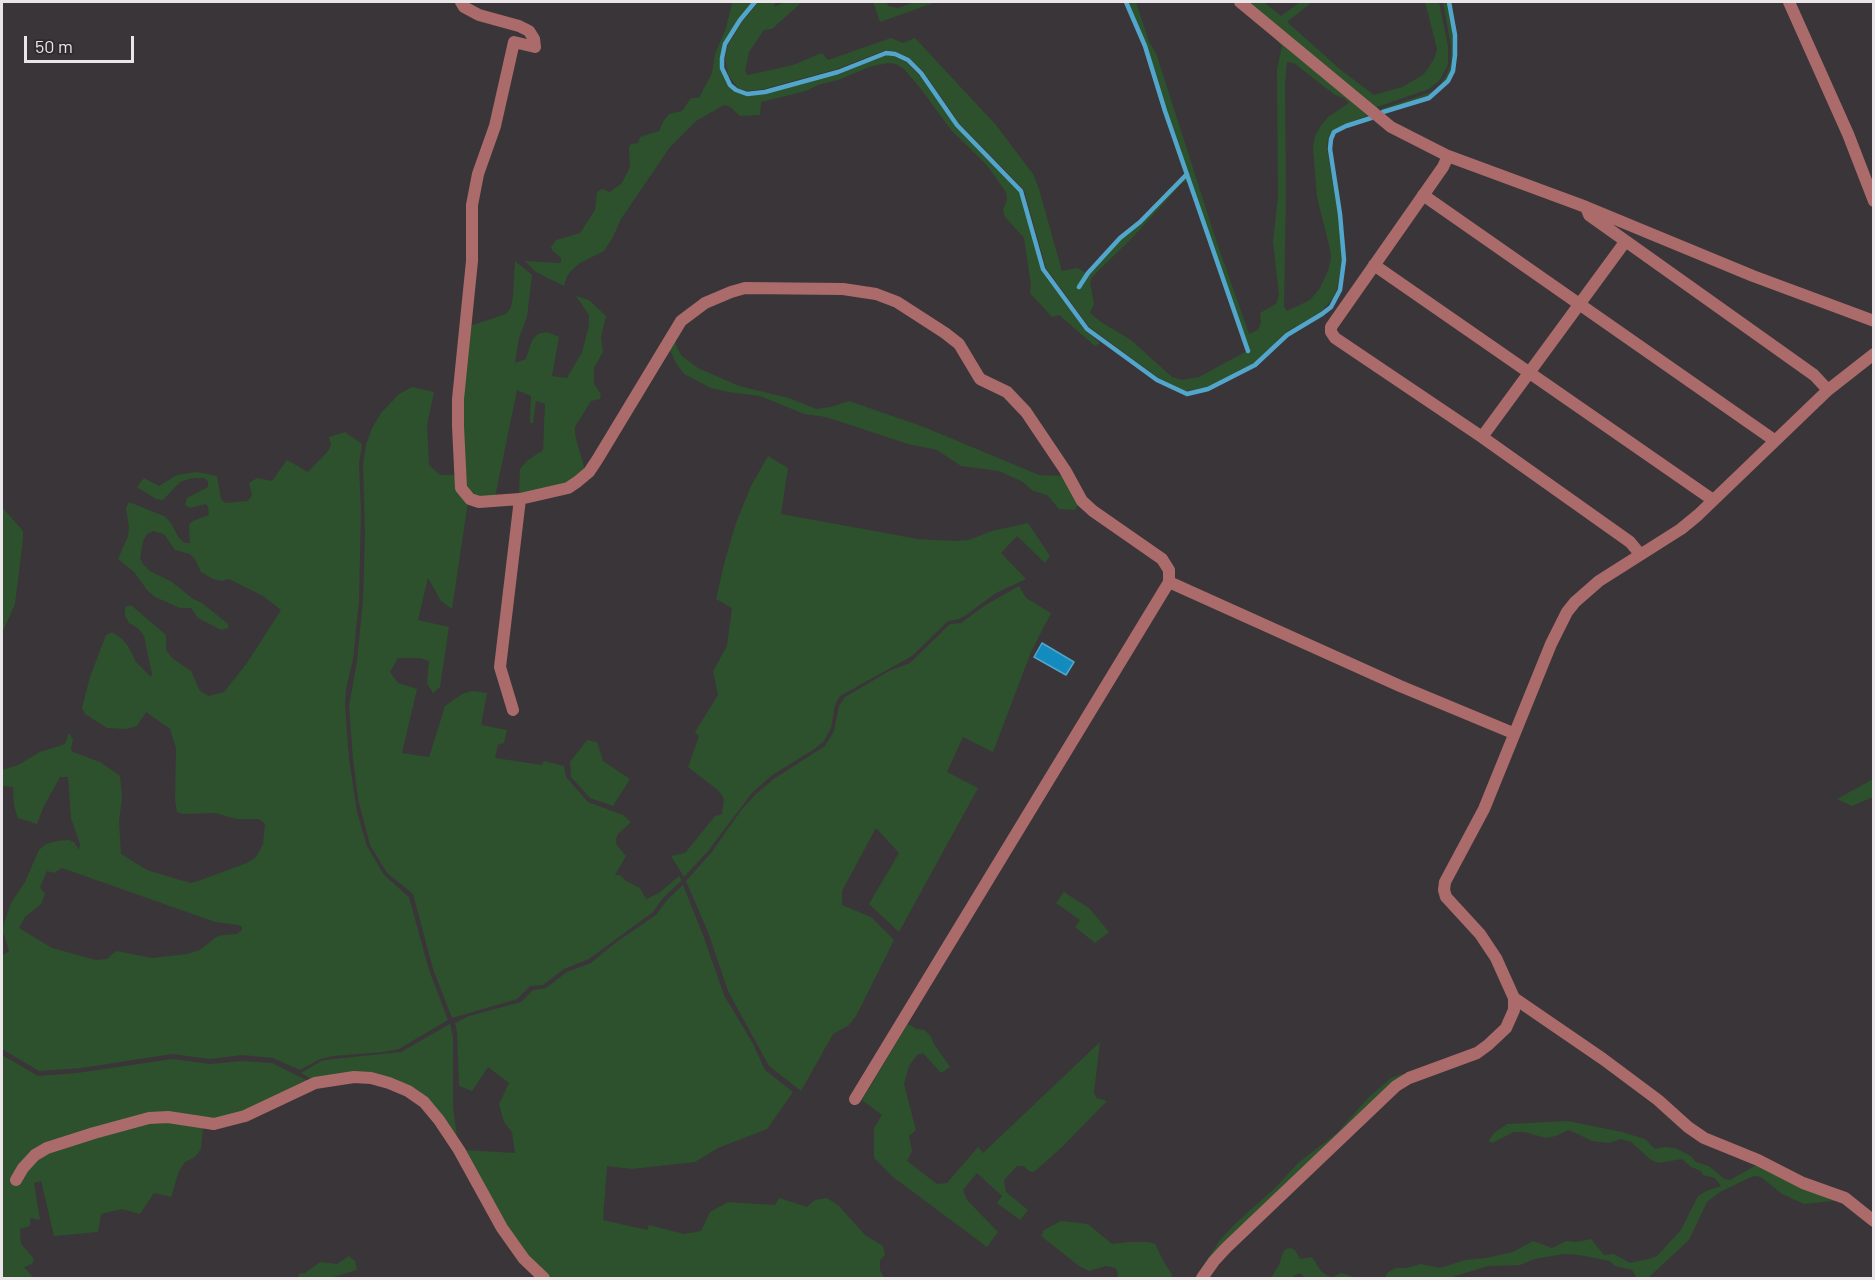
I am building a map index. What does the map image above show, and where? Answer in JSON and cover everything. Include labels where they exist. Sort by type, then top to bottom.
[{"type":"street","points":[[461,2],[464,7],[479,15],[529,31],[535,46],[514,42],[495,126],[472,205],[472,261],[458,399],[459,474],[464,494],[470,499],[479,502],[520,500],[568,488],[588,472],[625,416],[675,329],[681,321],[705,303],[745,288],[843,289],[876,294],[897,302],[959,344],[980,379],[1007,392],[1026,412],[1065,470],[1082,501],[1162,559],[1169,570],[1170,582],[855,1099]]},
{"type":"street","points":[[1240,2],[1391,127],[1448,156],[1586,207],[1753,276],[1874,321]]},
{"type":"street","points":[[1789,2],[1848,134],[1874,201]]},
{"type":"street","points":[[1448,156],[1331,327],[1332,334],[1630,542],[1640,554]]},
{"type":"street","points":[[1423,195],[1774,440]]},
{"type":"street","points":[[1586,207],[1589,215],[1815,375],[1828,390]]},
{"type":"street","points":[[1482,437],[1625,242]]},
{"type":"street","points":[[1374,265],[1713,500]]},
{"type":"street","points":[[1203,1278],[1226,1248],[1396,1086],[1409,1078],[1477,1053],[1499,1036],[1511,1019],[1514,998],[1496,958],[1480,934],[1450,902],[1444,890],[1449,874],[1484,809],[1551,644],[1575,602],[1599,581],[1681,529],[1828,390],[1874,354]]},
{"type":"street","points":[[513,710],[500,667],[520,500]]},
{"type":"street","points":[[1170,582],[1400,686],[1514,733]]},
{"type":"street","points":[[1514,998],[1603,1059],[1704,1138],[1758,1160],[1803,1183],[1845,1198],[1874,1221]]},
{"type":"street","points":[[16,1180],[35,1155],[47,1148],[94,1133],[149,1118],[168,1117],[214,1124],[245,1116],[315,1083],[354,1077],[370,1078],[408,1091],[424,1102],[459,1150],[502,1228],[524,1259],[544,1278]]},
{"type":"green space","points":[[734,2],[753,2],[738,19],[724,43],[720,57],[724,77],[735,92],[747,96],[765,94],[839,74],[886,55],[906,62],[919,75],[956,126],[1020,192],[1041,270],[1085,330],[1100,343],[1095,346],[1059,315],[1052,317],[1030,293],[1031,285],[1024,238],[1005,217],[1003,210],[1007,200],[1006,192],[986,164],[951,130],[921,89],[904,69],[896,64],[888,63],[869,67],[806,91],[761,102],[760,115],[740,116],[724,105],[696,121],[670,147],[621,219],[604,251],[580,263],[572,270],[564,286],[536,272],[525,261],[561,263],[561,258],[551,247],[556,240],[580,233],[595,210],[597,192],[602,189],[610,192],[622,183],[630,167],[629,147],[631,144],[638,143],[640,137],[659,131],[669,114],[682,111],[691,98],[699,98],[712,73],[715,54]]},
{"type":"green space","points":[[759,2],[776,2],[774,7],[785,2],[802,2],[772,29],[764,30],[749,52],[745,72],[748,75],[793,65],[822,53],[828,60],[891,38],[903,43],[915,38],[996,125],[1033,174],[1062,271],[1077,268],[1086,273],[1079,288],[1088,273],[1121,238],[1186,176],[1188,182],[1183,182],[1132,238],[1092,277],[1090,283],[1094,304],[1090,313],[1131,340],[1172,377],[1182,380],[1199,377],[1249,350],[1166,110],[1146,45],[1127,2],[1136,2],[1149,42],[1156,53],[1249,334],[1259,328],[1260,313],[1276,304],[1279,295],[1273,241],[1278,197],[1277,70],[1282,46],[1248,11],[1370,115],[1333,130],[1328,138],[1327,149],[1338,214],[1342,260],[1337,289],[1333,298],[1321,312],[1286,332],[1254,363],[1207,387],[1187,391],[1178,388],[1159,378],[1089,327],[1046,268],[1024,190],[959,123],[923,71],[909,58],[886,50],[837,69],[764,89],[747,91],[738,88],[728,75],[725,58],[728,45],[742,22]],"holes":[[[1287,62],[1294,63],[1349,103],[1328,117],[1315,136],[1313,148],[1317,197],[1330,249],[1331,258],[1328,271],[1320,288],[1310,300],[1287,311],[1284,307],[1285,84]]]},
{"type":"green space","points":[[873,2],[887,2],[888,6],[897,8],[915,2],[936,2],[880,22]]},
{"type":"green space","points":[[1245,2],[1264,2],[1281,16],[1300,2],[1312,2],[1287,22],[1341,70],[1374,95],[1402,87],[1423,75],[1427,70],[1437,49],[1425,2],[1439,2],[1448,46],[1448,64],[1440,80],[1429,89],[1371,109]]},
{"type":"green space","points":[[1443,2],[1448,2],[1453,35],[1452,71],[1447,80],[1429,96],[1379,112],[1381,109],[1432,92],[1447,74],[1451,64],[1451,46]]},
{"type":"green space","points":[[515,261],[532,275],[527,317],[519,338],[515,363],[526,359],[532,340],[538,334],[547,332],[559,337],[552,376],[567,378],[582,352],[589,326],[589,315],[576,296],[589,300],[606,316],[601,337],[603,352],[594,368],[594,384],[601,394],[600,399],[591,401],[575,427],[575,435],[585,470],[575,480],[519,496],[520,469],[528,460],[543,450],[545,404],[536,401],[533,423],[530,423],[531,396],[517,390],[495,497],[481,498],[467,491],[462,472],[461,396],[470,326],[506,314],[511,307]]},
{"type":"green space","points":[[674,338],[682,356],[698,368],[739,386],[789,398],[816,409],[849,401],[924,427],[1039,475],[1064,476],[1080,501],[1075,510],[1059,509],[1047,495],[1033,491],[1023,482],[999,471],[961,466],[937,450],[908,444],[826,417],[804,414],[760,396],[711,388],[684,374],[668,346]]},
{"type":"green space","points":[[412,387],[434,392],[427,425],[429,465],[440,475],[456,475],[468,502],[452,609],[441,601],[428,578],[418,620],[449,627],[440,687],[433,693],[427,683],[429,661],[420,658],[398,658],[390,672],[398,683],[417,689],[402,753],[429,757],[445,706],[462,694],[472,691],[487,693],[481,725],[507,730],[504,743],[498,745],[495,758],[542,765],[544,761],[564,766],[566,777],[588,802],[623,815],[631,822],[618,834],[616,839],[616,844],[626,856],[615,875],[620,875],[640,888],[646,899],[659,893],[679,876],[682,880],[663,898],[653,912],[589,959],[564,969],[543,985],[530,986],[517,999],[452,1018],[433,969],[413,894],[387,873],[370,845],[358,799],[349,706],[357,661],[363,600],[365,534],[363,464],[366,445],[381,413],[399,394]]},
{"type":"green space","points":[[345,432],[362,444],[359,464],[361,511],[359,600],[353,660],[346,689],[345,706],[349,759],[357,812],[367,846],[384,875],[409,897],[429,970],[448,1020],[399,1049],[333,1056],[320,1059],[300,1070],[273,1058],[242,1055],[210,1059],[172,1054],[82,1068],[39,1071],[2,1049],[2,956],[9,951],[3,931],[4,923],[11,903],[25,882],[39,850],[46,844],[57,841],[74,842],[79,850],[80,844],[71,818],[68,777],[60,777],[37,824],[18,818],[14,806],[13,787],[2,786],[2,770],[18,765],[40,752],[65,744],[69,733],[73,739],[71,749],[73,752],[100,762],[120,776],[121,854],[147,870],[191,883],[247,863],[256,857],[263,844],[265,824],[259,819],[236,819],[215,813],[183,814],[177,812],[175,800],[176,748],[170,729],[146,712],[137,726],[126,729],[107,728],[85,714],[82,708],[90,677],[106,635],[112,632],[122,639],[136,662],[151,677],[144,636],[139,629],[129,623],[125,616],[125,607],[131,605],[166,635],[166,650],[172,658],[191,671],[200,691],[209,696],[224,692],[247,663],[281,610],[263,596],[229,579],[222,581],[213,579],[201,572],[190,554],[175,550],[164,534],[153,531],[147,534],[143,541],[140,558],[143,564],[150,571],[172,582],[193,599],[202,603],[228,624],[228,628],[221,630],[198,618],[191,608],[180,608],[155,597],[147,590],[134,572],[118,559],[128,536],[126,508],[129,502],[164,516],[185,543],[190,543],[189,525],[209,515],[206,504],[190,508],[185,505],[187,498],[208,487],[208,481],[204,478],[192,478],[180,482],[163,500],[156,499],[137,487],[144,478],[159,486],[177,475],[197,472],[217,476],[221,499],[225,503],[248,501],[252,495],[249,483],[257,478],[272,481],[287,460],[308,472],[328,451],[331,445],[329,437]],"holes":[[[62,868],[215,922],[239,925],[242,930],[237,934],[216,937],[200,950],[187,954],[152,958],[116,951],[107,959],[96,960],[52,948],[19,928],[25,917],[41,904],[45,894],[40,887],[47,871],[54,873]]]},
{"type":"green space","points":[[768,456],[788,468],[781,514],[918,539],[954,541],[969,540],[992,531],[1028,523],[1050,556],[1045,563],[1017,536],[1001,553],[1026,579],[996,593],[959,619],[948,621],[912,656],[840,696],[835,705],[831,728],[824,741],[771,776],[752,793],[708,851],[684,877],[671,856],[685,853],[715,816],[722,814],[724,799],[719,791],[688,767],[699,736],[695,732],[718,695],[713,671],[727,646],[732,608],[716,599],[724,564],[736,523],[751,486]]},
{"type":"green space","points":[[2,507],[23,531],[23,539],[15,604],[2,633]]},
{"type":"green space","points":[[1019,586],[1026,598],[1051,613],[1031,652],[993,752],[963,737],[947,772],[978,788],[899,932],[869,904],[899,853],[876,828],[842,891],[842,905],[871,917],[894,940],[856,1016],[849,1025],[833,1034],[801,1091],[769,1066],[728,991],[708,932],[686,881],[711,853],[742,809],[756,794],[775,778],[825,746],[834,731],[839,706],[845,697],[891,670],[910,663],[950,624],[961,623],[984,606]]},
{"type":"green space","points":[[587,740],[597,742],[603,761],[630,779],[613,806],[590,798],[571,777],[570,762]]},
{"type":"green space","points":[[1873,779],[1873,797],[1852,806],[1837,799]]},
{"type":"green space","points":[[683,885],[724,995],[753,1044],[765,1070],[793,1092],[767,1129],[718,1148],[695,1162],[632,1169],[607,1166],[603,1220],[647,1230],[649,1225],[684,1234],[701,1231],[710,1212],[728,1202],[775,1205],[779,1198],[807,1207],[815,1200],[827,1198],[839,1206],[865,1235],[883,1246],[885,1255],[880,1260],[880,1270],[884,1278],[553,1278],[543,1273],[510,1234],[464,1150],[515,1153],[512,1132],[504,1122],[499,1104],[509,1083],[488,1067],[472,1091],[459,1086],[455,1023],[469,1016],[521,1002],[533,990],[546,988],[567,972],[591,963],[615,943],[656,915],[667,900]]},
{"type":"green space","points":[[1064,892],[1089,908],[1109,932],[1095,943],[1075,927],[1080,920],[1056,903]]},
{"type":"green space","points":[[450,1024],[453,1037],[453,1107],[458,1144],[441,1119],[392,1081],[315,1081],[301,1073],[321,1061],[401,1052]]},
{"type":"green space","points":[[908,1024],[930,1035],[950,1067],[941,1073],[923,1053],[917,1055],[909,1066],[904,1084],[916,1130],[909,1136],[912,1151],[907,1161],[937,1184],[947,1183],[978,1147],[983,1153],[1100,1042],[1094,1093],[1097,1098],[1107,1101],[1034,1172],[1024,1166],[1017,1166],[1004,1180],[1006,1192],[1028,1210],[1020,1220],[997,1203],[1002,1196],[977,1173],[963,1190],[967,1200],[998,1232],[987,1247],[893,1177],[874,1158],[874,1128],[882,1115],[862,1100]]},
{"type":"green space","points":[[2,1055],[38,1076],[77,1073],[172,1059],[210,1064],[242,1061],[272,1063],[310,1082],[222,1120],[161,1114],[37,1157],[149,1121],[203,1126],[201,1149],[195,1157],[185,1162],[179,1171],[171,1197],[154,1193],[140,1214],[122,1209],[101,1214],[98,1232],[54,1236],[41,1181],[34,1183],[40,1220],[30,1218],[30,1226],[20,1229],[21,1244],[34,1259],[32,1264],[24,1267],[34,1278],[2,1278]]},
{"type":"green space","points":[[1402,1074],[1411,1075],[1200,1278],[1195,1278],[1220,1240],[1237,1222],[1275,1188],[1298,1163],[1337,1133],[1368,1098],[1391,1078]]},
{"type":"green space","points":[[1568,1121],[1645,1139],[1655,1149],[1675,1148],[1691,1156],[1696,1162],[1709,1166],[1724,1179],[1730,1180],[1758,1164],[1842,1200],[1804,1204],[1782,1194],[1761,1177],[1754,1176],[1720,1192],[1707,1202],[1689,1240],[1648,1278],[1637,1278],[1632,1270],[1615,1266],[1610,1261],[1564,1254],[1534,1259],[1520,1265],[1488,1266],[1449,1278],[1385,1278],[1388,1272],[1396,1268],[1421,1264],[1440,1268],[1465,1260],[1513,1252],[1533,1241],[1552,1248],[1566,1241],[1577,1242],[1591,1239],[1604,1255],[1614,1254],[1630,1263],[1652,1258],[1657,1256],[1681,1230],[1698,1196],[1721,1186],[1715,1178],[1703,1175],[1701,1171],[1691,1167],[1682,1159],[1659,1163],[1651,1160],[1631,1142],[1621,1139],[1609,1143],[1592,1141],[1569,1130],[1546,1138],[1524,1132],[1514,1132],[1491,1143],[1489,1140],[1494,1133],[1507,1124]]},
{"type":"green space","points":[[1061,1221],[1088,1224],[1112,1244],[1149,1242],[1155,1244],[1172,1274],[1171,1278],[1116,1278],[1118,1275],[1116,1268],[1106,1266],[1089,1271],[1079,1266],[1041,1236],[1044,1230]]},
{"type":"green space","points":[[1290,1248],[1295,1250],[1300,1259],[1312,1257],[1321,1271],[1328,1276],[1333,1277],[1341,1273],[1358,1278],[1306,1278],[1299,1273],[1291,1278],[1271,1278],[1279,1265],[1283,1252]]},
{"type":"green space","points":[[349,1256],[355,1261],[357,1270],[330,1278],[299,1278],[298,1274],[305,1273],[320,1262],[337,1264]]},
{"type":"water","points":[[1042,643],[1074,662],[1066,675],[1034,657]]},
{"type":"waterway","points":[[755,2],[725,44],[722,68],[730,85],[747,94],[765,92],[838,72],[886,53],[908,60],[921,73],[957,125],[1021,191],[1043,269],[1087,329],[1157,380],[1187,394],[1208,389],[1255,365],[1287,335],[1331,307],[1340,290],[1344,260],[1330,149],[1331,139],[1334,132],[1371,118]]},
{"type":"waterway","points":[[1126,2],[1145,46],[1165,111],[1248,351]]},
{"type":"waterway","points":[[1383,112],[1429,98],[1448,81],[1453,71],[1455,55],[1455,35],[1449,2]]},
{"type":"waterway","points":[[1079,287],[1088,273],[1120,238],[1140,222],[1187,174]]}]
